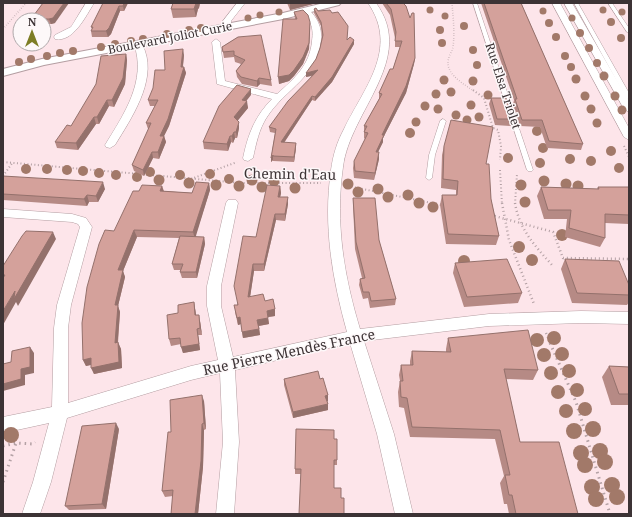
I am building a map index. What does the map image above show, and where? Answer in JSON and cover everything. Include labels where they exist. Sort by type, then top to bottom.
[{"type":"street","points":[[58,37],[74,29],[90,3]]},
{"type":"street","points":[[228,27],[227,21],[240,3]]},
{"type":"street","name":"Boulevard Joliot Curie","points":[[3,73],[42,62],[228,27],[336,3]]},
{"type":"street","points":[[372,3],[376,8],[384,31],[384,49],[380,70],[372,88],[358,110],[341,148],[337,165],[333,232],[337,268],[355,336],[394,465],[404,514]]},
{"type":"street","points":[[556,3],[629,137]]},
{"type":"street","points":[[568,3],[629,109]]},
{"type":"street","points":[[248,158],[257,126],[278,97],[287,91],[305,71],[315,53],[318,44],[316,27],[314,20],[305,11]]},
{"type":"street","points":[[216,42],[220,82],[278,97]]},
{"type":"street","points":[[110,145],[125,121],[139,88],[142,52],[138,44]]},
{"type":"street","points":[[225,514],[231,442],[227,365],[214,306],[214,286],[232,203]]},
{"type":"street","points":[[3,213],[72,218],[82,221],[86,227],[64,305],[60,328],[60,413],[42,482],[31,514]]},
{"type":"street","name":"Rue Pierre Mendès France","points":[[3,425],[60,413],[191,373],[355,336],[489,320],[581,317],[629,318]]},
{"type":"lane","name":"Rue Elsa Triolet","points":[[475,3],[530,170]]},
{"type":"lane","points":[[576,3],[604,57],[629,98]]},
{"type":"lane","points":[[610,3],[629,31]]},
{"type":"lane","points":[[429,178],[432,155],[443,121]]},
{"type":"path","points":[[3,28],[26,3]]},
{"type":"path","points":[[452,3],[454,29],[453,48],[448,62],[450,70],[461,82],[484,98],[493,128],[498,130],[501,146],[500,160]]},
{"type":"path","points":[[190,179],[248,158]]},
{"type":"path","name":"Chemin d'Eau","points":[[3,162],[190,179],[298,184],[336,183],[448,206]]},
{"type":"path","points":[[3,176],[13,162]]},
{"type":"path","points":[[500,170],[502,206],[509,240],[539,318],[576,402],[610,514]]},
{"type":"path","points":[[517,174],[514,200],[520,223],[524,232],[552,265]]},
{"type":"path","points":[[484,213],[553,232],[563,258],[629,259]]},
{"type":"path","points":[[3,482],[16,443]]},
{"type":"building","points":[[43,3],[64,3],[53,18],[52,12],[36,12]]},
{"type":"building","points":[[103,3],[124,3],[123,6],[119,6],[109,28],[106,31],[91,31],[93,27],[91,27]]},
{"type":"building","points":[[173,3],[196,3],[194,9],[171,9]]},
{"type":"building","points":[[386,3],[403,3],[406,6],[410,18],[412,13],[414,13],[415,58],[406,86],[382,135],[384,135],[376,152],[379,152],[375,173],[355,171],[354,161],[368,133],[364,132],[367,126],[364,126],[382,94],[379,93],[390,69],[393,69],[402,41],[395,41],[396,32],[391,9]]},
{"type":"building","points":[[484,3],[521,3],[583,144],[549,141],[542,120],[522,120],[515,99],[517,99]]},
{"type":"building","points":[[316,8],[318,11],[330,10],[332,13],[338,12],[348,26],[347,40],[350,37],[354,40],[332,77],[315,97],[312,96],[281,142],[296,143],[294,157],[273,155],[271,158],[276,129],[269,127],[288,101],[318,70],[306,73],[316,59],[323,35],[321,22],[314,9]]},
{"type":"building","points":[[303,10],[308,15],[310,22],[309,43],[303,57],[294,70],[289,75],[278,77],[283,19],[297,19],[294,12]]},
{"type":"building","points":[[261,35],[271,80],[259,78],[257,81],[241,77],[236,71],[245,60],[234,55],[234,51],[223,52],[222,47],[238,37]]},
{"type":"building","points":[[183,49],[181,67],[184,67],[168,119],[160,136],[164,136],[158,152],[152,152],[143,170],[132,165],[151,123],[146,123],[158,100],[148,100],[153,88],[155,70],[165,70],[164,51]]},
{"type":"building","points":[[126,54],[123,78],[112,100],[107,100],[97,117],[94,117],[76,143],[55,142],[67,125],[71,126],[96,84],[101,56]]},
{"type":"building","points":[[237,85],[251,89],[242,100],[247,101],[234,117],[239,122],[236,132],[230,136],[227,144],[203,142],[219,106]]},
{"type":"building","points":[[491,98],[506,98],[513,119],[497,119]]},
{"type":"building","points":[[451,120],[493,127],[486,164],[489,164],[491,199],[499,236],[448,234],[442,195],[457,195],[458,181],[443,179],[444,146]]},
{"type":"building","points":[[3,176],[103,182],[96,196],[87,195],[84,199],[3,194]]},
{"type":"building","points":[[196,182],[209,183],[193,232],[134,230],[118,270],[123,270],[115,305],[118,305],[115,343],[118,342],[119,362],[91,368],[91,358],[83,360],[82,323],[87,287],[99,244],[105,230],[114,231],[133,191],[139,191],[142,185],[162,186],[160,191],[192,193]]},
{"type":"building","points":[[267,185],[280,186],[278,197],[288,197],[285,214],[275,214],[264,264],[253,264],[248,297],[263,294],[265,301],[273,299],[275,309],[267,311],[268,318],[257,320],[259,329],[242,332],[240,317],[237,318],[234,305],[238,305],[234,286],[243,236],[256,237]]},
{"type":"building","points":[[541,187],[599,189],[598,187],[629,187],[629,215],[605,214],[605,238],[569,228],[571,210],[548,210]]},
{"type":"building","points":[[353,198],[375,198],[379,240],[396,299],[371,301],[369,292],[363,292],[360,279],[365,278],[356,242]]},
{"type":"building","points":[[26,231],[53,232],[14,299],[15,291],[3,311],[3,278],[5,275],[3,275],[3,266]]},
{"type":"building","points":[[180,236],[204,237],[196,272],[180,272],[183,264],[172,264]]},
{"type":"building","points":[[507,259],[522,293],[467,297],[455,263]]},
{"type":"building","points":[[565,259],[619,261],[629,285],[629,295],[577,293]]},
{"type":"building","points":[[194,302],[195,315],[199,315],[200,328],[197,329],[199,344],[181,347],[180,338],[169,339],[167,315],[178,313],[178,305]]},
{"type":"building","points":[[528,330],[538,370],[504,369],[520,442],[559,442],[578,514],[516,514],[512,495],[509,495],[505,475],[510,475],[500,430],[412,427],[407,398],[401,397],[400,381],[403,381],[401,365],[413,365],[412,351],[451,352],[448,338]]},
{"type":"building","points":[[30,347],[30,367],[21,369],[21,379],[3,384],[3,364],[11,362],[12,351]]},
{"type":"building","points":[[609,366],[629,367],[629,394],[619,394]]},
{"type":"building","points":[[318,371],[320,379],[323,378],[328,395],[325,396],[328,404],[293,412],[284,379]]},
{"type":"building","points":[[202,395],[204,423],[202,424],[201,461],[195,514],[171,514],[173,490],[162,491],[168,432],[171,432],[170,400]]},
{"type":"building","points":[[116,423],[102,504],[65,506],[82,426]]},
{"type":"building","points":[[296,429],[334,430],[334,439],[337,439],[337,460],[334,460],[334,488],[341,488],[341,498],[344,498],[344,514],[299,514],[301,469],[295,469]]}]
